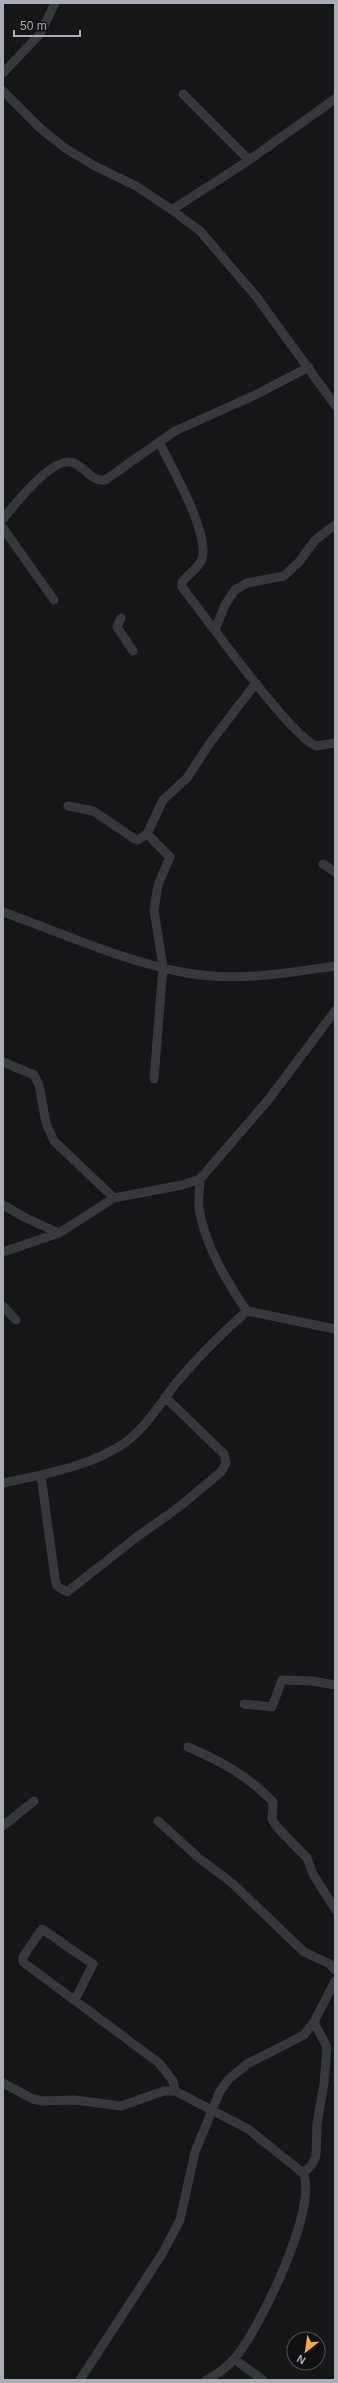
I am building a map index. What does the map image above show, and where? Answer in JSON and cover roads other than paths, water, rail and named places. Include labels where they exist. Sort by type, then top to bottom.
[{"type":"street","points":[[3,73],[40,34],[55,3]]},
{"type":"street","points":[[183,94],[249,160]]},
{"type":"street","points":[[5,97],[65,148],[93,165],[136,186],[172,210],[200,232],[221,254],[334,401]]},
{"type":"street","points":[[172,210],[249,160],[335,99]]},
{"type":"street","points":[[3,519],[37,481],[58,463],[67,461],[75,462],[96,480],[104,480],[175,431],[255,395],[308,367]]},
{"type":"street","points":[[159,442],[192,510],[203,551],[199,565],[182,582],[182,587],[256,683],[310,744],[321,747],[334,746]]},
{"type":"street","points":[[215,630],[225,605],[235,590],[247,583],[276,578],[288,573],[299,562],[315,540],[335,525]]},
{"type":"street","points":[[3,528],[54,600]]},
{"type":"street","points":[[121,618],[117,628],[133,651]]},
{"type":"street","points":[[68,806],[93,811],[138,840],[147,834],[163,800],[187,778],[210,743],[256,683]]},
{"type":"street","points":[[147,834],[170,857],[158,885],[154,910],[163,967],[154,1078]]},
{"type":"street","points":[[323,864],[335,872]]},
{"type":"street","points":[[3,912],[67,937],[187,973],[247,977],[335,966]]},
{"type":"street","points":[[3,1252],[59,1233],[114,1198],[182,1185],[200,1179],[276,1089],[322,1026],[335,1011]]},
{"type":"street","points":[[3,1062],[34,1075],[39,1086],[46,1122],[54,1141],[114,1198]]},
{"type":"street","points":[[200,1179],[199,1206],[205,1230],[228,1282],[247,1311],[335,1329]]},
{"type":"street","points":[[3,1205],[26,1218],[59,1233]]},
{"type":"street","points":[[3,1306],[16,1320]]},
{"type":"street","points":[[3,1483],[41,1476],[90,1460],[125,1442],[145,1424],[165,1397],[195,1362],[247,1311]]},
{"type":"street","points":[[41,1476],[55,1578],[57,1586],[68,1592],[138,1536],[179,1507],[222,1471],[226,1463],[224,1454],[165,1397]]},
{"type":"street","points":[[244,1704],[272,1707],[282,1680],[312,1680],[335,1685]]},
{"type":"street","points":[[188,1747],[237,1770],[258,1787],[273,1802],[272,1819],[276,1826],[307,1858],[313,1874],[335,1909]]},
{"type":"street","points":[[3,1826],[34,1801]]},
{"type":"street","points":[[158,1821],[199,1858],[232,1883],[304,1952],[330,1964],[335,1970]]},
{"type":"street","points":[[75,2000],[93,1964],[42,1929],[23,1957],[23,1962],[28,1968],[75,2000],[159,2063],[173,2081],[174,2091]]},
{"type":"street","points":[[80,2380],[162,2254],[180,2220],[195,2152],[211,2109],[220,2091],[238,2071],[247,2064],[300,2039],[314,2022],[335,1981]]},
{"type":"street","points":[[304,2172],[311,2166],[316,2156],[317,2124],[324,2084],[327,2047],[314,2022]]},
{"type":"street","points":[[3,2083],[28,2097],[42,2101],[75,2100],[121,2106],[164,2091],[174,2091],[211,2109],[248,2130],[304,2172],[306,2188],[303,2210],[290,2252],[267,2306],[234,2359],[216,2376],[209,2379]]},
{"type":"street","points":[[234,2359],[263,2380]]}]
